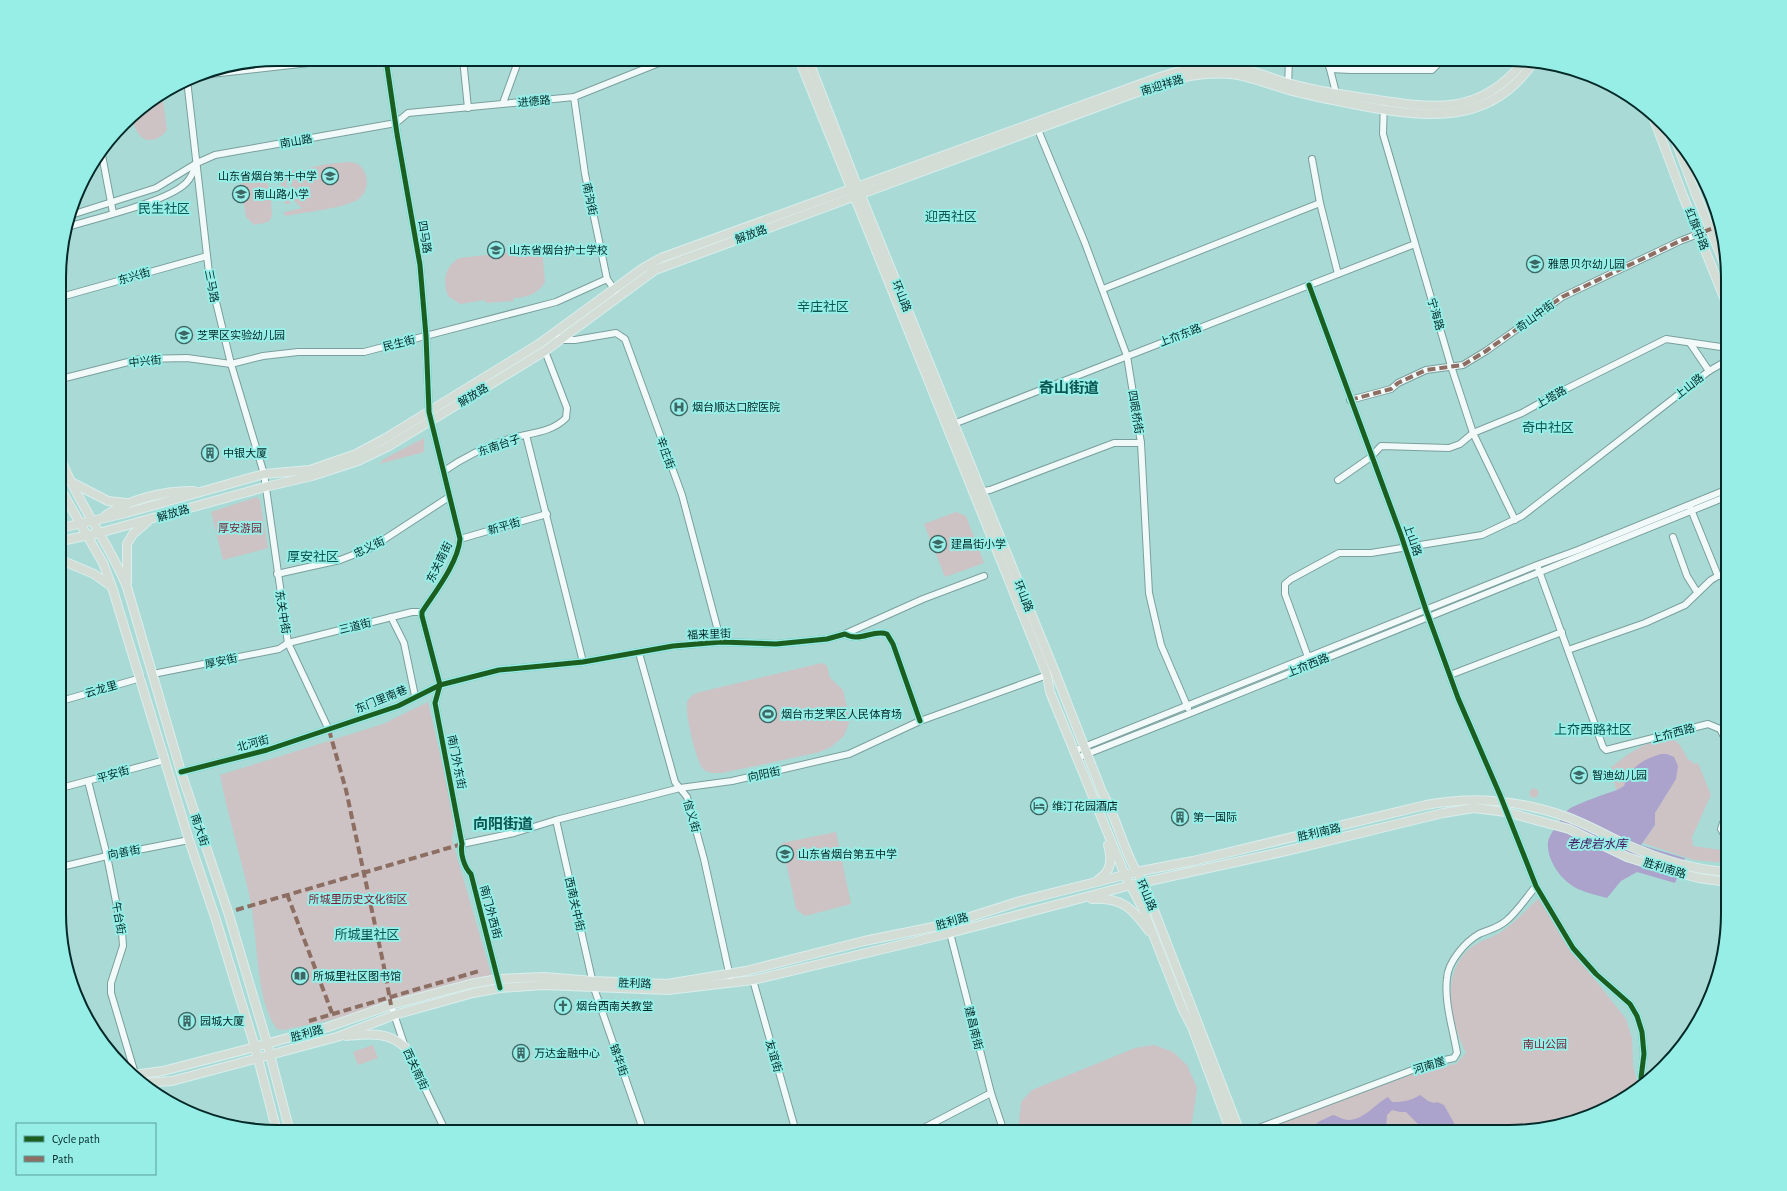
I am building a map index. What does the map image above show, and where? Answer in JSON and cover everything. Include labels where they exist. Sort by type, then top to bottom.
[{"type":"main road","name":"环山路","points":[[802,66],[954,424],[1136,872],[1143,882],[1237,1125]]},
{"type":"main road","name":"环山路","points":[[810,66],[855,191],[946,427],[1046,675],[1050,692],[1103,818],[1125,875],[1131,885],[1183,1010],[1192,1027],[1228,1125]]},
{"type":"main road","name":"南迎祥路","points":[[855,191],[1036,125],[1162,83],[1202,74],[1221,73],[1243,76],[1288,87],[1384,105],[1424,107],[1460,104],[1476,99],[1501,85],[1519,66]]},
{"type":"main road","name":"南迎祥路","points":[[1288,87],[1336,93],[1427,115],[1446,115],[1462,112],[1479,106],[1504,92],[1513,86],[1530,67]]},
{"type":"main road","name":"红旗中路","points":[[1657,126],[1721,289]]},
{"type":"main road","name":"红旗中路","points":[[1681,155],[1719,251]]},
{"type":"main road","name":"解放路","points":[[66,527],[264,474],[310,470],[356,454],[429,412],[555,333],[616,292],[650,273],[664,266],[855,191]]},
{"type":"main road","name":"解放路","points":[[66,540],[99,533],[265,486],[312,476],[358,461],[389,446],[545,351],[561,340],[616,292]]},
{"type":"main road","name":"南大街","points":[[66,472],[70,482],[117,563],[127,587],[181,772],[229,915],[267,1043],[288,1125]]},
{"type":"main road","points":[[70,482],[108,501],[114,503],[129,503]]},
{"type":"main road","points":[[101,518],[112,510],[129,503],[177,491],[205,491]]},
{"type":"main road","name":"南大街","points":[[66,499],[103,564],[112,587],[141,678],[189,840],[216,920],[255,1047],[275,1125]]},
{"type":"main road","points":[[127,587],[127,544],[133,534],[150,519]]},
{"type":"main road","points":[[66,562],[94,574],[112,587]]},
{"type":"main road","name":"胜利南路","points":[[1136,872],[1201,859],[1432,804],[1464,799],[1502,800],[1565,816],[1628,845],[1678,862],[1712,871],[1721,872]]},
{"type":"main road","name":"胜利南路","points":[[1143,882],[1286,851],[1443,812],[1474,808],[1510,813],[1569,830],[1627,857],[1671,871],[1699,878],[1721,881]]},
{"type":"main road","points":[[1089,884],[1104,875],[1110,864],[1111,855],[1103,818]]},
{"type":"main road","name":"胜利路","points":[[151,1082],[172,1081],[337,1037],[394,1015],[472,993],[500,988],[544,985],[667,984],[746,971],[864,941],[948,924],[1017,902],[1136,872]]},
{"type":"main road","name":"胜利路","points":[[141,1075],[163,1071],[328,1027],[391,1005],[470,984],[498,979],[544,977],[594,985],[668,990],[753,980],[950,933],[1143,882]]},
{"type":"main road","points":[[1073,900],[1105,898],[1126,904],[1137,915],[1159,950]]},
{"type":"main road","name":"建昌南街","points":[[948,924],[950,933]]},
{"type":"main road","points":[[1183,1010],[1192,1006]]},
{"type":"main road","points":[[337,1037],[381,1035],[394,1038],[405,1047]]},
{"type":"street","points":[[226,72],[282,66]]},
{"type":"street","name":"四马路","points":[[387,66],[420,265],[426,336],[429,412],[432,420]]},
{"type":"street","points":[[464,66],[468,108]]},
{"type":"street","points":[[503,103],[516,66]]},
{"type":"street","name":"进德路","points":[[396,123],[408,113],[574,97],[652,66]]},
{"type":"street","points":[[1288,66],[1288,87]]},
{"type":"street","points":[[1329,66],[1336,93]]},
{"type":"street","points":[[1351,66],[1353,70],[1412,71],[1432,70],[1436,66]]},
{"type":"street","points":[[1330,69],[1350,70]]},
{"type":"street","name":"三马路","points":[[188,86],[207,256],[213,294],[231,364],[264,474],[265,486]]},
{"type":"street","name":"南沟街","points":[[574,97],[585,174],[607,279],[616,292]]},
{"type":"street","name":"宁海路","points":[[1384,105],[1383,134],[1451,366],[1473,433],[1515,520]]},
{"type":"street","name":"南山路","points":[[76,214],[156,188],[197,163],[215,155],[396,123]]},
{"type":"street","name":"四眼桥街","points":[[1036,125],[1103,289],[1127,356],[1141,443],[1149,593],[1161,646],[1191,714]]},
{"type":"street","points":[[103,159],[113,213]]},
{"type":"street","points":[[1312,159],[1320,203],[1338,274]]},
{"type":"street","points":[[72,226],[152,201],[172,192],[185,184],[192,175],[197,163]]},
{"type":"street","points":[[1103,289],[1320,203]]},
{"type":"street","name":"奇山中街","points":[[1350,400],[1391,389],[1398,383],[1426,370],[1463,365],[1486,351],[1562,297],[1680,241],[1715,227]]},
{"type":"street","name":"上夼东路","points":[[946,427],[1415,244]]},
{"type":"street","name":"东兴街","points":[[66,296],[207,256]]},
{"type":"street","name":"民生街","points":[[231,364],[263,356],[298,352],[364,352],[556,302],[607,279]]},
{"type":"street","name":"上山路","points":[[1309,285],[1450,675],[1502,800],[1510,813],[1536,886],[1573,948],[1596,974],[1630,1004],[1637,1016],[1642,1032],[1644,1054],[1641,1078]]},
{"type":"street","points":[[555,333],[561,340]]},
{"type":"street","name":"辛庄街","points":[[561,340],[575,340],[616,333],[625,340],[682,495],[721,642]]},
{"type":"street","name":"上塔路","points":[[1338,480],[1371,456],[1381,446],[1449,448],[1460,444],[1473,433],[1522,413],[1558,393],[1666,339],[1721,347]]},
{"type":"street","points":[[1690,343],[1709,371]]},
{"type":"street","points":[[526,435],[554,427],[566,418],[567,408],[545,351]]},
{"type":"street","name":"中兴街","points":[[66,378],[140,359],[187,358],[231,364]]},
{"type":"street","name":"上山路","points":[[1308,657],[1285,594],[1285,584],[1301,572],[1339,553],[1371,553],[1482,536],[1515,520],[1709,371],[1721,364]]},
{"type":"street","name":"东关南街","points":[[422,612],[454,559],[460,546],[460,538],[432,420]]},
{"type":"street","name":"东南台子","points":[[444,472],[464,458],[511,438],[526,435],[583,662]]},
{"type":"street","points":[[980,488],[983,491],[990,490],[1114,443],[1141,443]]},
{"type":"street","name":"东关中街","points":[[265,486],[288,644],[329,730]]},
{"type":"street","name":"上夼西路","points":[[1691,508],[1721,493]]},
{"type":"street","name":"忠义街","points":[[278,574],[340,560],[371,548],[450,497]]},
{"type":"street","name":"上夼西路","points":[[1075,754],[1191,714],[1578,550],[1721,498]]},
{"type":"street","points":[[1691,508],[1718,576]]},
{"type":"street","name":"新平街","points":[[460,538],[547,514]]},
{"type":"street","points":[[1673,537],[1687,576],[1697,592]]},
{"type":"street","name":"上夼西路","points":[[1538,568],[1606,750],[1708,724],[1720,729],[1721,731]]},
{"type":"street","name":"福来里街","points":[[440,685],[499,670],[583,662],[673,646],[721,642],[776,644],[826,639],[845,634],[910,604],[984,576]]},
{"type":"street","points":[[1568,650],[1645,622],[1685,605],[1697,592],[1704,589],[1711,580],[1721,576]]},
{"type":"street","name":"三道街","points":[[288,644],[391,617],[412,612],[422,612]]},
{"type":"street","points":[[422,612],[440,685]]},
{"type":"street","name":"上夼西路","points":[[1086,750],[1187,706],[1308,657],[1427,613]]},
{"type":"street","points":[[391,617],[404,643],[415,696]]},
{"type":"street","points":[[1450,675],[1562,632]]},
{"type":"street","name":"福来里街","points":[[845,634],[851,638],[881,633],[889,637],[920,721]]},
{"type":"street","name":"厚安街","points":[[153,674],[279,649],[288,644]]},
{"type":"street","name":"信义街","points":[[639,653],[675,782],[687,796],[704,859],[732,983]]},
{"type":"street","name":"向阳街","points":[[462,844],[514,834],[556,820],[680,788],[732,781],[849,754],[920,721],[1055,672]]},
{"type":"street","name":"云龙里","points":[[66,700],[141,678]]},
{"type":"street","name":"东门里南巷","points":[[329,730],[398,706],[415,696],[440,685]]},
{"type":"street","name":"南门外东街","points":[[440,685],[435,704],[462,844]]},
{"type":"street","name":"北河街","points":[[181,772],[267,750],[329,730]]},
{"type":"street","name":"平安街","points":[[66,787],[165,760]]},
{"type":"street","name":"午台街","points":[[88,781],[122,932],[123,946],[111,983],[112,993],[133,1067]]},
{"type":"street","name":"西南关中街","points":[[556,820],[594,985]]},
{"type":"street","name":"向善街","points":[[66,866],[106,856],[189,840]]},
{"type":"street","name":"南门外西街","points":[[462,844],[461,851],[467,871],[471,874],[500,988]]},
{"type":"street","name":"河南崖","points":[[1267,1125],[1431,1063],[1454,1058],[1458,1053],[1446,992],[1447,976],[1453,960],[1460,951],[1478,935],[1493,929],[1506,921],[1536,886]]},
{"type":"street","name":"建昌南街","points":[[950,933],[991,1092],[1002,1125]]},
{"type":"street","name":"友谊街","points":[[753,980],[794,1125]]},
{"type":"street","name":"锦华街","points":[[594,985],[642,1125]]},
{"type":"street","name":"西关南街","points":[[391,1005],[405,1047],[443,1125]]},
{"type":"street","points":[[929,1125],[991,1092]]},
{"type":"green space","points":[[163,100],[167,129],[163,134],[158,138],[147,140],[139,135],[134,123]]},
{"type":"green space","points":[[349,162],[356,163],[365,172],[367,184],[362,196],[351,203],[322,210],[285,216],[284,212],[302,208],[297,204],[291,194],[293,180],[298,174],[314,167]]},
{"type":"green space","points":[[296,170],[297,173],[293,176],[290,182],[286,182],[290,204],[285,204],[280,181],[285,180],[285,175],[288,174],[288,172]]},
{"type":"green space","points":[[255,175],[261,176],[268,184],[271,196],[272,215],[268,222],[254,225],[246,217],[241,184],[245,178]]},
{"type":"green space","points":[[542,249],[545,282],[539,290],[532,294],[513,298],[514,301],[486,303],[485,300],[460,304],[448,296],[445,285],[446,274],[451,265],[459,258]]},
{"type":"green space","points":[[424,438],[424,452],[379,464],[384,459]]},
{"type":"green space","name":"厚安游园","points":[[257,497],[260,500],[268,548],[223,560],[211,512]]},
{"type":"green space","points":[[956,512],[966,516],[984,563],[945,577],[924,524]]},
{"type":"green space","name":"烟台市芝罘区人民体育场","points":[[822,663],[827,666],[830,678],[843,690],[850,720],[844,736],[831,747],[820,752],[722,773],[711,773],[704,770],[695,750],[688,718],[687,702],[691,696],[696,693]]},
{"type":"green space","name":"所城里历史文化街区","points":[[428,702],[455,819],[452,840],[492,977],[331,1020],[283,1030],[277,1029],[270,1017],[261,985],[253,914],[220,775],[383,724]]},
{"type":"green space","points":[[1673,739],[1680,745],[1689,761],[1691,760],[1694,764],[1698,763],[1711,795],[1692,837],[1693,846],[1721,850],[1721,862],[1694,860],[1643,843],[1655,825],[1655,813],[1667,793],[1674,757],[1667,754],[1661,754],[1627,776],[1624,786],[1617,790],[1616,788],[1609,769],[1639,748],[1663,740]]},
{"type":"green space","points":[[1532,789],[1536,789],[1538,793],[1536,797],[1532,797],[1530,795],[1530,791]]},
{"type":"green space","points":[[836,832],[851,904],[805,916],[796,909],[782,843]]},
{"type":"green space","name":"南山公园","points":[[1539,898],[1567,944],[1626,1019],[1632,1038],[1633,1066],[1637,1082],[1615,1097],[1577,1114],[1551,1121],[1523,1125],[1275,1125],[1405,1077],[1435,1067],[1456,1064],[1466,1053],[1456,1029],[1451,1001],[1453,975],[1458,963],[1470,948],[1505,929]]},
{"type":"green space","points":[[373,1045],[378,1058],[358,1065],[353,1052]]},
{"type":"green space","points":[[1154,1045],[1173,1052],[1187,1065],[1197,1088],[1192,1122],[1190,1125],[1019,1125],[1021,1102],[1032,1090],[1135,1048]]},
{"type":"water","name":"老虎岩水库","points":[[1661,754],[1667,754],[1674,757],[1678,766],[1676,779],[1655,813],[1655,825],[1641,845],[1685,858],[1675,883],[1637,872],[1621,881],[1607,898],[1585,892],[1572,886],[1556,870],[1552,863],[1548,849],[1548,842],[1551,835],[1563,816],[1572,807],[1624,786],[1633,769],[1648,759]]},
{"type":"water","points":[[1420,1095],[1428,1101],[1434,1103],[1437,1102],[1444,1105],[1455,1125],[1418,1125],[1406,1112],[1392,1110],[1387,1115],[1386,1125],[1315,1125],[1333,1115],[1348,1120],[1354,1119],[1364,1115],[1388,1097],[1392,1102],[1410,1100]]},
{"type":"marked path","points":[[1350,400],[1391,389],[1398,383],[1426,370],[1463,365],[1486,351],[1562,297],[1680,241],[1715,227]]},
{"type":"marked path","points":[[329,730],[346,790],[391,1005]]},
{"type":"marked path","points":[[236,910],[462,844]]},
{"type":"marked path","points":[[287,894],[332,1013]]},
{"type":"marked path","points":[[309,1021],[479,971]]},
{"type":"cycle path","points":[[387,66],[397,134],[420,265],[426,336],[429,412],[460,539],[451,567],[422,612],[422,616],[440,685],[435,703],[462,844],[462,856],[466,868],[471,874],[500,988]]},
{"type":"cycle path","points":[[1309,285],[1401,535],[1458,698],[1500,795],[1536,886],[1573,948],[1596,974],[1630,1004],[1637,1016],[1642,1032],[1644,1054],[1641,1078]]},
{"type":"cycle path","points":[[181,772],[267,750],[398,706],[440,685],[499,670],[583,662],[673,646],[721,642],[776,644],[827,639],[845,634],[856,637],[876,633],[887,634],[893,644],[920,721]]},
{"type":"place","name":"山东省烟台第十中学","points":[[330,176]]},
{"type":"place","name":"南山路小学","points":[[241,194]]},
{"type":"place","name":"山东省烟台护士学校","points":[[496,250]]},
{"type":"place","name":"雅思贝尔幼儿园","points":[[1535,264]]},
{"type":"place","name":"芝罘区实验幼儿园","points":[[184,335]]},
{"type":"place","name":"烟台顺达口腔医院","points":[[679,407]]},
{"type":"place","name":"中银大厦","points":[[210,453]]},
{"type":"place","name":"建昌街小学","points":[[938,544]]},
{"type":"place","name":"烟台市芝罘区人民体育场","points":[[768,714]]},
{"type":"place","name":"智迪幼儿园","points":[[1579,775]]},
{"type":"place","name":"维汀花园酒店","points":[[1039,806]]},
{"type":"place","name":"第一国际","points":[[1180,817]]},
{"type":"place","name":"山东省烟台第五中学","points":[[785,854]]},
{"type":"place","name":"所城里社区图书馆","points":[[300,976]]},
{"type":"place","name":"烟台西南关教堂","points":[[563,1006]]},
{"type":"place","name":"园城大厦","points":[[187,1021]]},
{"type":"place","name":"万达金融中心","points":[[521,1053]]},
{"type":"district","name":"民生社区","points":[[164,208]]},
{"type":"district","name":"迎西社区","points":[[951,216]]},
{"type":"district","name":"辛庄社区","points":[[823,306]]},
{"type":"district","name":"奇山街道","points":[[1069,388]]},
{"type":"district","name":"奇中社区","points":[[1548,427]]},
{"type":"district","name":"厚安社区","points":[[313,556]]},
{"type":"district","name":"上夼西路社区","points":[[1593,729]]},
{"type":"district","name":"向阳街道","points":[[503,824]]},
{"type":"district","name":"所城里社区","points":[[367,934]]}]
